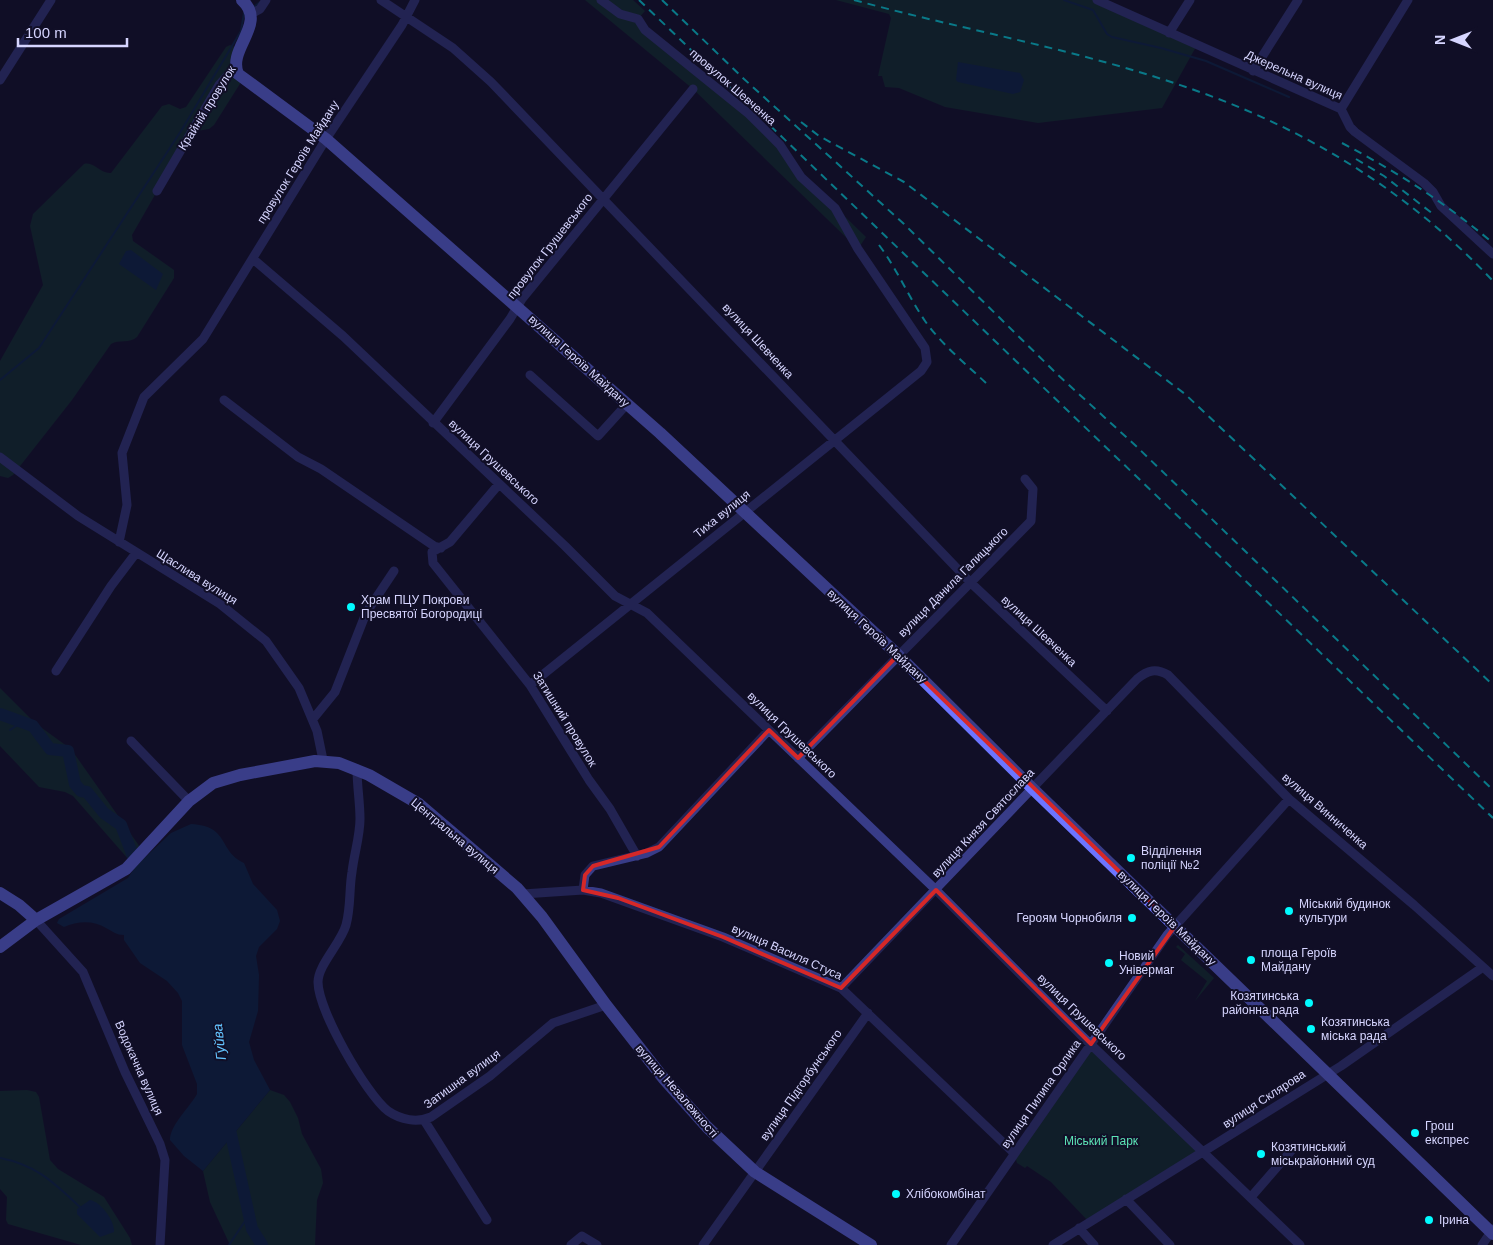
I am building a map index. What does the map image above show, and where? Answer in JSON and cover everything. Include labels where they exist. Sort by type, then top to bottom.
[{"type":"street","points":[[0,80],[51,0]]},
{"type":"street","points":[[242,0],[251,14],[260,9],[266,0]]},
{"type":"street","name":"вулиця Шевченка","points":[[381,0],[453,48],[472,64],[604,198],[972,583],[1107,711]]},
{"type":"street","name":"провулок Героїв Майдану","points":[[119,542],[127,504],[122,453],[141,403],[148,391],[203,339],[326,139],[415,0]]},
{"type":"street","name":"провулок Шевченка","points":[[601,0],[620,14],[638,19],[645,30],[749,114],[780,145],[801,177],[835,208],[858,248],[925,348],[927,362]]},
{"type":"street","name":"Джерельна вулиця","points":[[1097,0],[1341,109],[1350,127],[1355,132],[1424,183],[1433,192],[1441,206],[1493,254]]},
{"type":"street","points":[[1169,33],[1190,0]]},
{"type":"street","points":[[1253,71],[1298,0]]},
{"type":"street","points":[[1341,109],[1408,0]]},
{"type":"street","name":"Крайній провулок","points":[[157,190],[219,85],[235,67],[238,53],[250,25],[251,14]]},
{"type":"street","name":"вулиця Героїв Майдану","points":[[235,67],[243,79],[326,139],[518,306],[744,512],[898,655],[1492,1232]]},
{"type":"street","name":"провулок Грушевського","points":[[433,423],[518,306],[693,89]]},
{"type":"street","name":"вулиця Грушевського","points":[[253,259],[343,336],[616,597],[647,613],[936,890],[1091,1044],[1300,1245]]},
{"type":"street","name":"Тиха вулиця","points":[[530,685],[921,371],[927,362]]},
{"type":"street","points":[[530,376],[598,436],[627,404]]},
{"type":"street","points":[[224,400],[298,457],[321,468],[434,546],[437,550],[450,542],[499,484]]},
{"type":"street","name":"Щаслива вулиця","points":[[0,457],[78,516],[220,604],[266,642],[299,688],[313,720],[322,749],[323,760]]},
{"type":"street","name":"вулиця Данила Галицького","points":[[798,758],[1031,521],[1033,489],[1025,479]]},
{"type":"street","name":"Затишний провулок","points":[[437,550],[433,563],[530,685],[588,780],[610,809],[637,856]]},
{"type":"street","name":"Щаслива вулиця","points":[[56,671],[110,586],[136,553]]},
{"type":"street","points":[[313,720],[335,692],[366,613],[394,572]]},
{"type":"street","name":"вулиця Винниченка","points":[[1143,674],[1155,670],[1168,675],[1289,799],[1414,905],[1493,976]]},
{"type":"street","name":"вулиця Князя Святослава","points":[[840,988],[1143,674]]},
{"type":"street","points":[[583,890],[585,875],[593,866],[637,856],[659,847],[769,730]]},
{"type":"street","points":[[131,741],[189,801]]},
{"type":"street","name":"Центральна вулиця","points":[[0,947],[36,920],[126,869],[189,801],[203,789],[220,780],[323,760],[357,769],[419,804],[523,894]]},
{"type":"street","name":"Затишна вулиця","points":[[357,769],[360,821],[351,873],[349,913],[341,938],[318,976],[318,989],[338,1039],[376,1097],[394,1115],[405,1119],[424,1120],[490,1076],[553,1023],[606,1005]]},
{"type":"street","name":"вулиця Пилипа Орлика","points":[[951,1245],[1175,926],[1289,799]]},
{"type":"street","name":"вулиця Василя Стуса","points":[[523,894],[583,890],[618,898],[724,937],[840,988],[1014,1153]]},
{"type":"street","points":[[0,893],[19,905],[36,920]]},
{"type":"street","name":"вулиця Незалежності","points":[[523,894],[606,1005],[683,1101],[720,1140],[755,1172],[871,1245]]},
{"type":"street","name":"Водокачна вулиця","points":[[36,920],[83,972],[125,1072],[160,1144],[165,1160],[160,1245]]},
{"type":"street","name":"вулиця Склярова","points":[[1053,1245],[1341,1066],[1482,967]]},
{"type":"street","name":"вулиця Підгорбунського","points":[[703,1245],[868,1014]]},
{"type":"street","points":[[424,1120],[487,1220]]},
{"type":"street","points":[[1251,1197],[1291,1151]]},
{"type":"street","points":[[1126,1199],[1170,1245]]},
{"type":"street","points":[[1079,1228],[1094,1245]]},
{"type":"street","points":[[1482,1245],[1492,1232]]},
{"type":"street","points":[[571,1245],[582,1236],[597,1245]]},
{"type":"highlighted area","points":[[898,655],[1175,926],[1091,1044],[936,890],[841,988],[723,937],[618,898],[583,890],[585,875],[593,866],[659,847],[769,730],[798,758]]},
{"type":"green space","points":[[585,0],[633,0],[645,11],[638,19],[749,114],[793,166],[866,237],[858,249],[693,89]]},
{"type":"green space","points":[[836,0],[1097,0],[1197,45],[1162,108],[1038,123],[945,107],[899,88],[885,87],[882,76],[878,76],[891,18],[889,14]]},
{"type":"green space","points":[[230,45],[240,49],[243,79],[214,125],[209,129],[191,132],[132,235],[133,241],[174,270],[174,278],[137,337],[111,344],[72,400],[13,475],[8,478],[0,476],[0,361],[43,285],[30,226],[33,214],[84,164],[91,164],[104,172],[111,173],[162,106],[169,104],[180,109],[186,107],[226,47]]},
{"type":"green space","points":[[0,688],[35,723],[71,749],[140,847],[129,860],[73,796],[65,792],[39,787],[0,746]]},
{"type":"green space","points":[[1178,945],[1214,978],[1195,1001],[1207,981],[1181,960],[1185,954],[1176,947]]},
{"type":"green space","name":"Міський Парк","points":[[1091,1044],[1204,1152],[1089,1222],[1051,1182],[1027,1166],[1025,1168],[1017,1163],[1014,1153]]},
{"type":"green space","points":[[27,1090],[36,1092],[39,1097],[50,1160],[58,1169],[104,1197],[130,1238],[132,1245],[81,1245],[8,1224],[6,1220],[7,1197],[0,1189],[0,1091]]},
{"type":"green space","points":[[270,1090],[284,1095],[290,1102],[298,1118],[302,1134],[321,1169],[323,1183],[317,1200],[315,1245],[230,1245],[210,1202],[203,1171]]},
{"type":"water","points":[[958,62],[1020,73],[1024,80],[1020,92],[1013,94],[958,82],[956,80]]},
{"type":"water","points":[[131,250],[163,274],[156,290],[119,264],[126,251]]},
{"type":"water","points":[[191,824],[212,829],[218,834],[230,852],[244,863],[253,884],[277,910],[280,921],[277,929],[259,947],[256,956],[259,975],[258,1011],[249,1042],[254,1060],[270,1090],[203,1171],[184,1156],[170,1140],[173,1128],[197,1094],[197,1084],[182,1045],[182,1001],[178,993],[167,981],[140,963],[124,940],[124,935],[117,934],[101,925],[91,923],[80,923],[64,927],[57,923],[59,919],[128,878],[135,867],[171,833]]},
{"type":"water","points":[[90,1200],[99,1204],[106,1213],[112,1223],[114,1232],[100,1237],[77,1214],[77,1209]]},
{"type":"waterway","points":[[1064,0],[1093,10],[1107,34],[1112,37],[1206,61],[1289,97]]},
{"type":"waterway","points":[[255,6],[260,2]]},
{"type":"waterway","points":[[0,380],[39,348],[181,131],[241,31],[244,13]]},
{"type":"waterway","name":"Гуйва","points":[[0,714],[33,726],[50,749],[68,751],[75,784],[81,791],[87,792],[104,813],[121,825],[133,856]]},
{"type":"waterway","points":[[10,730],[16,726],[17,721]]},
{"type":"waterway","name":"Гуйва","points":[[228,1121],[252,1229],[262,1245]]},
{"type":"waterway","points":[[0,1158],[35,1170],[81,1208]]},
{"type":"waterway","points":[[229,1245],[249,1215]]},
{"type":"railway","points":[[639,0],[1493,818]]},
{"type":"railway","points":[[662,0],[744,79],[904,224],[1058,375],[1136,446],[1493,790]]},
{"type":"railway","points":[[854,0],[1113,64],[1197,91],[1239,107],[1279,125],[1357,168],[1428,220],[1493,281]]},
{"type":"railway","points":[[801,122],[819,136],[904,182],[1185,394],[1493,685]]},
{"type":"railway","points":[[1342,143],[1420,189],[1457,214],[1493,243]]},
{"type":"railway","points":[[1356,159],[1384,176],[1433,214]]},
{"type":"railway","points":[[879,245],[925,321],[954,354],[987,384]]},
{"type":"place","name":"Храм ПЦУ Покрови Пресвятої Богородиці","points":[[351,607]]},
{"type":"place","name":"Відділення поліції №2","points":[[1131,858]]},
{"type":"place","name":"Міський будинок культури","points":[[1289,911]]},
{"type":"place","name":"Героям Чорнобиля","points":[[1132,918]]},
{"type":"place","name":"площа Героїв Майдану","points":[[1251,960]]},
{"type":"place","name":"Новий Універмаг","points":[[1109,963]]},
{"type":"place","name":"Козятинська районна рада","points":[[1309,1003]]},
{"type":"place","name":"Козятинська міська рада","points":[[1311,1029]]},
{"type":"place","name":"Грош експрес","points":[[1415,1133]]},
{"type":"place","name":"Козятинський міськрайонний суд","points":[[1261,1154]]},
{"type":"place","name":"Хлібокомбінат","points":[[896,1194]]},
{"type":"place","name":"Ірина","points":[[1429,1220]]}]
